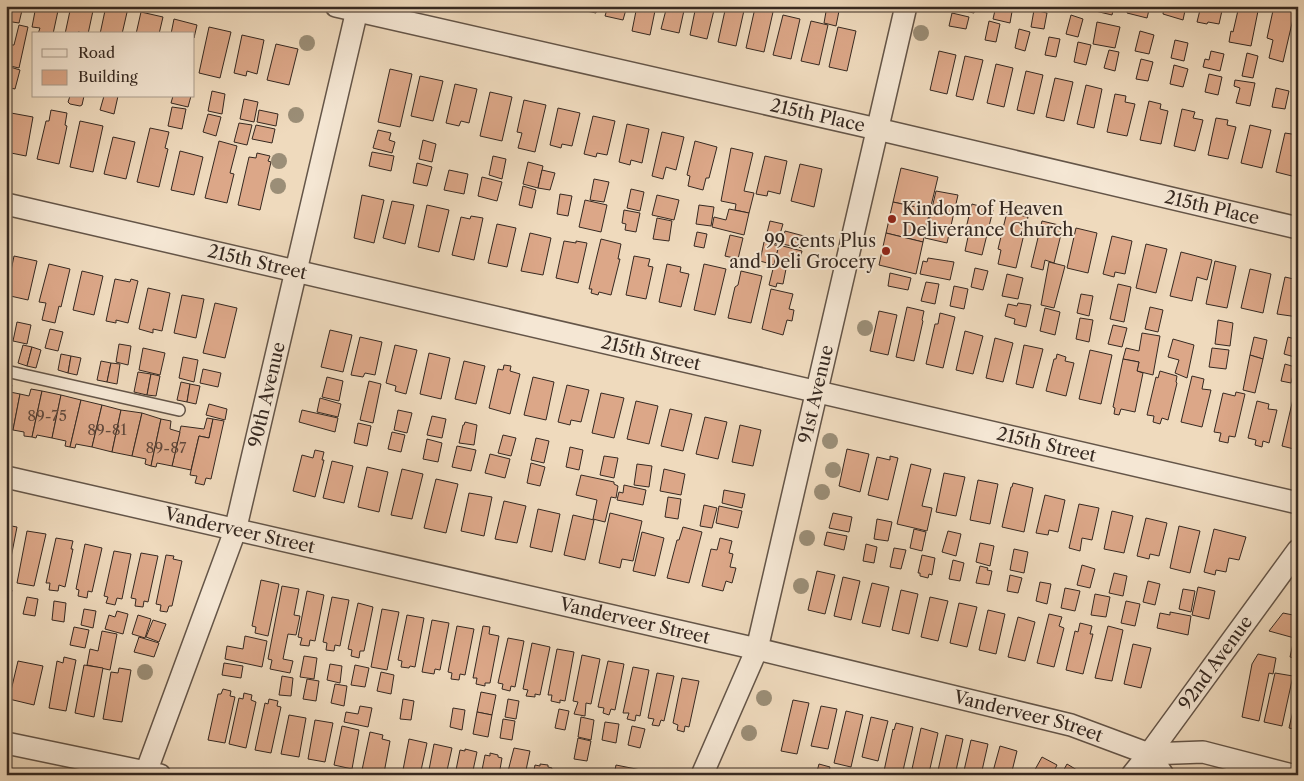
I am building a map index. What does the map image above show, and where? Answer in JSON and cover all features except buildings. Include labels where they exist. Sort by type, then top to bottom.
[{"type":"street","name":"215th Place","points":[[336,6],[357,9],[1298,228]]},
{"type":"street","name":"91st Avenue","points":[[702,775],[757,648],[906,6]]},
{"type":"street","name":"90th Avenue","points":[[151,774],[235,531],[357,9]]},
{"type":"street","name":"215th Street","points":[[6,204],[1298,503]]},
{"type":"street","name":"Vanderveer Street","points":[[6,477],[235,531],[757,648],[1071,725],[1150,754],[1203,752],[1259,771],[1292,775]]},
{"type":"street","name":"92nd Avenue","points":[[1132,775],[1150,754],[1298,550]]},
{"type":"street","points":[[6,743],[151,774]]},
{"type":"street","points":[[1150,754],[1163,775]]},
{"type":"lane","points":[[6,371],[179,410]]},
{"type":"place","name":"Kindom of Heaven Deliverance Church","points":[[892,219]]},
{"type":"place","name":"99 cents Plus and Deli Grocery","points":[[886,251]]}]
